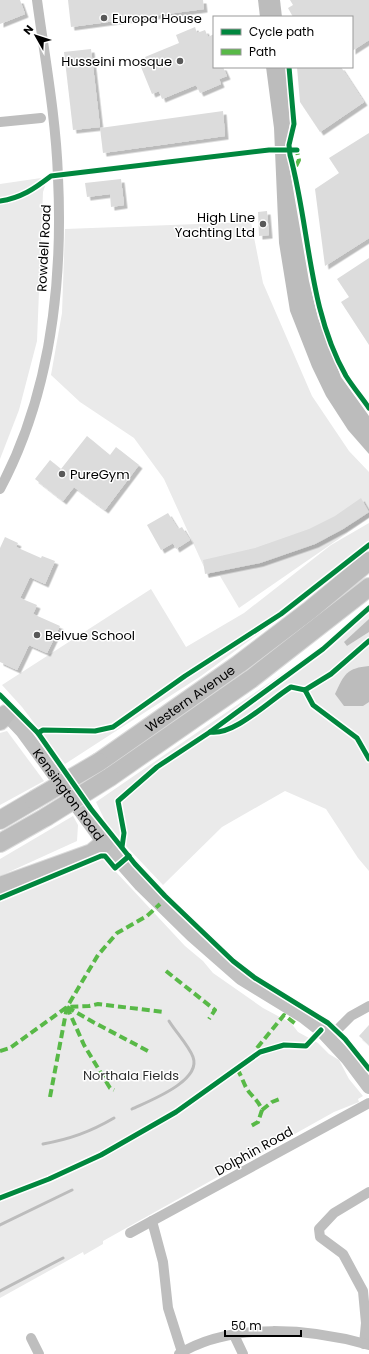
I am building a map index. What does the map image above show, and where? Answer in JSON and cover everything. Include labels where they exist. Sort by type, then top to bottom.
[{"type":"highway","name":"Western Avenue","points":[[0,820],[99,762],[239,664],[310,610],[369,561]]},
{"type":"highway","name":"Western Avenue","points":[[0,843],[110,777],[251,679],[369,587]]},
{"type":"highway","points":[[0,886],[92,853],[104,843]]},
{"type":"street","name":"Rowdell Road","points":[[0,489],[13,465],[33,413],[45,360],[56,285],[59,218],[58,176],[37,0]]},
{"type":"street","points":[[0,122],[41,118]]},
{"type":"street","name":"Kensington Road","points":[[2,714],[23,732],[104,843],[165,909],[224,964],[247,983],[303,1016],[329,1038],[348,1059],[369,1087]]},
{"type":"street","points":[[329,1038],[351,1016],[369,1006]]},
{"type":"street","name":"Dolphin Road","points":[[130,1233],[369,1103]]},
{"type":"street","points":[[152,1221],[163,1262],[168,1308],[181,1353],[220,1337],[264,1332],[311,1333],[367,1344],[363,1291],[343,1254],[320,1237],[319,1229],[334,1213],[369,1192]]},
{"type":"street","points":[[234,1335],[243,1354]]},
{"type":"street","points":[[31,1338],[39,1354]]},
{"type":"green space","points":[[48,177],[43,192],[37,341],[19,410],[0,459],[0,184]]},
{"type":"green space","points":[[251,222],[263,283],[312,396],[349,451],[369,472],[369,518],[239,608],[220,576],[209,578],[164,479],[134,438],[80,402],[51,375],[62,313],[65,229]]},
{"type":"green space","points":[[369,523],[369,541],[269,626],[201,676],[65,764],[22,707],[2,685],[151,589],[186,647],[244,613],[331,545]]},
{"type":"green space","points":[[369,607],[369,871],[358,858],[326,809],[285,791],[222,827],[163,885],[108,827],[96,802],[330,641]]},
{"type":"green space","points":[[7,731],[44,781],[0,805],[0,733]]},
{"type":"green space","points":[[73,816],[78,825],[77,841],[0,876],[0,859]]},
{"type":"green space","name":"Northala Fields","points":[[103,858],[185,946],[203,961],[213,973],[263,1008],[291,1023],[298,1032],[318,1043],[329,1054],[339,1060],[349,1079],[363,1096],[358,1099],[359,1102],[334,1112],[103,1241],[103,1244],[84,1255],[83,1252],[0,1298],[0,902]]},
{"type":"shaded area","points":[[258,0],[280,0],[282,16],[260,16]]},
{"type":"shaded area","points":[[266,68],[286,68],[290,123],[287,145],[288,159],[309,281],[318,318],[341,377],[369,416],[369,454],[348,430],[326,396],[312,367],[290,311],[279,243],[274,128]]},
{"type":"shaded area","points":[[369,619],[369,632],[347,646],[344,642]]},
{"type":"shaded area","points":[[369,666],[369,702],[363,706],[344,706],[335,694],[341,681],[351,670]]},
{"type":"building","points":[[0,0],[20,0],[25,14],[0,24]]},
{"type":"building","name":"Europa House","points":[[68,0],[203,0],[204,9],[71,27]]},
{"type":"building","points":[[290,0],[369,0],[369,40],[353,50],[353,16],[292,16],[288,8],[293,5]]},
{"type":"building","name":"Husseini mosque","points":[[195,27],[197,33],[205,30],[208,37],[213,34],[213,68],[223,68],[227,76],[219,79],[221,84],[200,93],[196,85],[162,99],[159,91],[152,94],[141,67],[148,64],[145,57],[179,43],[176,35]]},
{"type":"building","points":[[91,49],[100,127],[73,130],[64,52]]},
{"type":"building","points":[[297,68],[342,68],[364,102],[320,132],[300,102]]},
{"type":"building","points":[[223,111],[225,136],[103,153],[100,128]]},
{"type":"building","points":[[369,133],[369,238],[325,266],[315,189],[339,173],[329,158]]},
{"type":"building","points":[[121,179],[124,205],[111,207],[110,194],[87,197],[85,183]]},
{"type":"building","name":"High Line Yachting Ltd","points":[[267,211],[269,235],[259,236],[258,212]]},
{"type":"building","points":[[369,258],[369,345],[341,302],[349,297],[337,279]]},
{"type":"building","points":[[87,436],[110,455],[116,447],[139,465],[105,510],[74,487],[63,501],[35,479],[50,460],[61,469]]},
{"type":"building","points":[[361,498],[369,512],[343,529],[315,544],[260,563],[205,574],[203,560],[255,548],[309,529],[335,516]]},
{"type":"building","points":[[168,513],[178,529],[182,527],[190,540],[176,549],[173,543],[161,550],[147,525]]},
{"type":"building","points":[[5,537],[18,543],[16,547],[41,558],[42,556],[55,561],[45,584],[30,577],[20,598],[37,605],[33,614],[60,626],[47,653],[29,645],[17,670],[0,662],[0,548]]},
{"type":"building","points":[[369,1025],[369,1045],[359,1036]]},
{"type":"waterway","points":[[132,1109],[172,1089],[190,1074],[194,1066],[191,1053],[169,1021]]},
{"type":"waterway","points":[[43,1144],[80,1134],[114,1118]]},
{"type":"waterway","points":[[0,1225],[72,1190]]},
{"type":"waterway","points":[[0,1291],[63,1258]]},
{"type":"marked path","points":[[296,166],[299,160],[297,152]]},
{"type":"marked path","points":[[50,1097],[67,1007],[98,955],[117,933],[147,916],[160,904]]},
{"type":"marked path","points":[[166,971],[215,1010],[209,1019]]},
{"type":"marked path","points":[[0,1051],[10,1048],[67,1007],[98,1004],[164,1012]]},
{"type":"marked path","points":[[67,1007],[84,1045],[110,1088],[114,1090]]},
{"type":"marked path","points":[[67,1007],[148,1051]]},
{"type":"marked path","points":[[257,1048],[284,1015],[297,1025]]},
{"type":"marked path","points":[[237,1069],[247,1090],[258,1102],[262,1110],[258,1122],[249,1127]]},
{"type":"marked path","points":[[262,1110],[272,1102],[282,1098]]},
{"type":"cycle path","points":[[289,68],[294,124],[289,145],[290,155],[297,183],[317,296],[324,323],[346,376],[369,408]]},
{"type":"cycle path","points":[[0,201],[8,200],[27,192],[51,176],[269,150],[297,150]]},
{"type":"cycle path","points":[[38,733],[43,730],[95,731],[113,727],[185,676],[281,614],[369,545]]},
{"type":"cycle path","points":[[122,847],[124,833],[118,801],[157,767],[210,732],[323,649],[369,608]]},
{"type":"cycle path","points":[[210,732],[220,732],[241,723],[291,687],[305,690],[331,674],[369,641]]},
{"type":"cycle path","points":[[305,690],[313,705],[357,738],[369,759]]},
{"type":"cycle path","points":[[0,695],[38,733],[91,809],[135,864],[165,896],[233,961],[255,978],[328,1023],[345,1039],[369,1069]]},
{"type":"cycle path","points":[[0,898],[101,856],[105,856],[115,868],[129,856]]},
{"type":"cycle path","points":[[0,1198],[49,1179],[101,1155],[176,1112],[260,1052],[284,1045],[306,1046],[321,1030]]},
{"type":"place","name":"Europa House","points":[[104,18]]},
{"type":"place","name":"Husseini mosque","points":[[180,61]]},
{"type":"place","name":"High Line Yachting Ltd","points":[[263,224]]},
{"type":"place","name":"PureGym","points":[[62,474]]},
{"type":"place","name":"Belvue School","points":[[37,635]]}]
